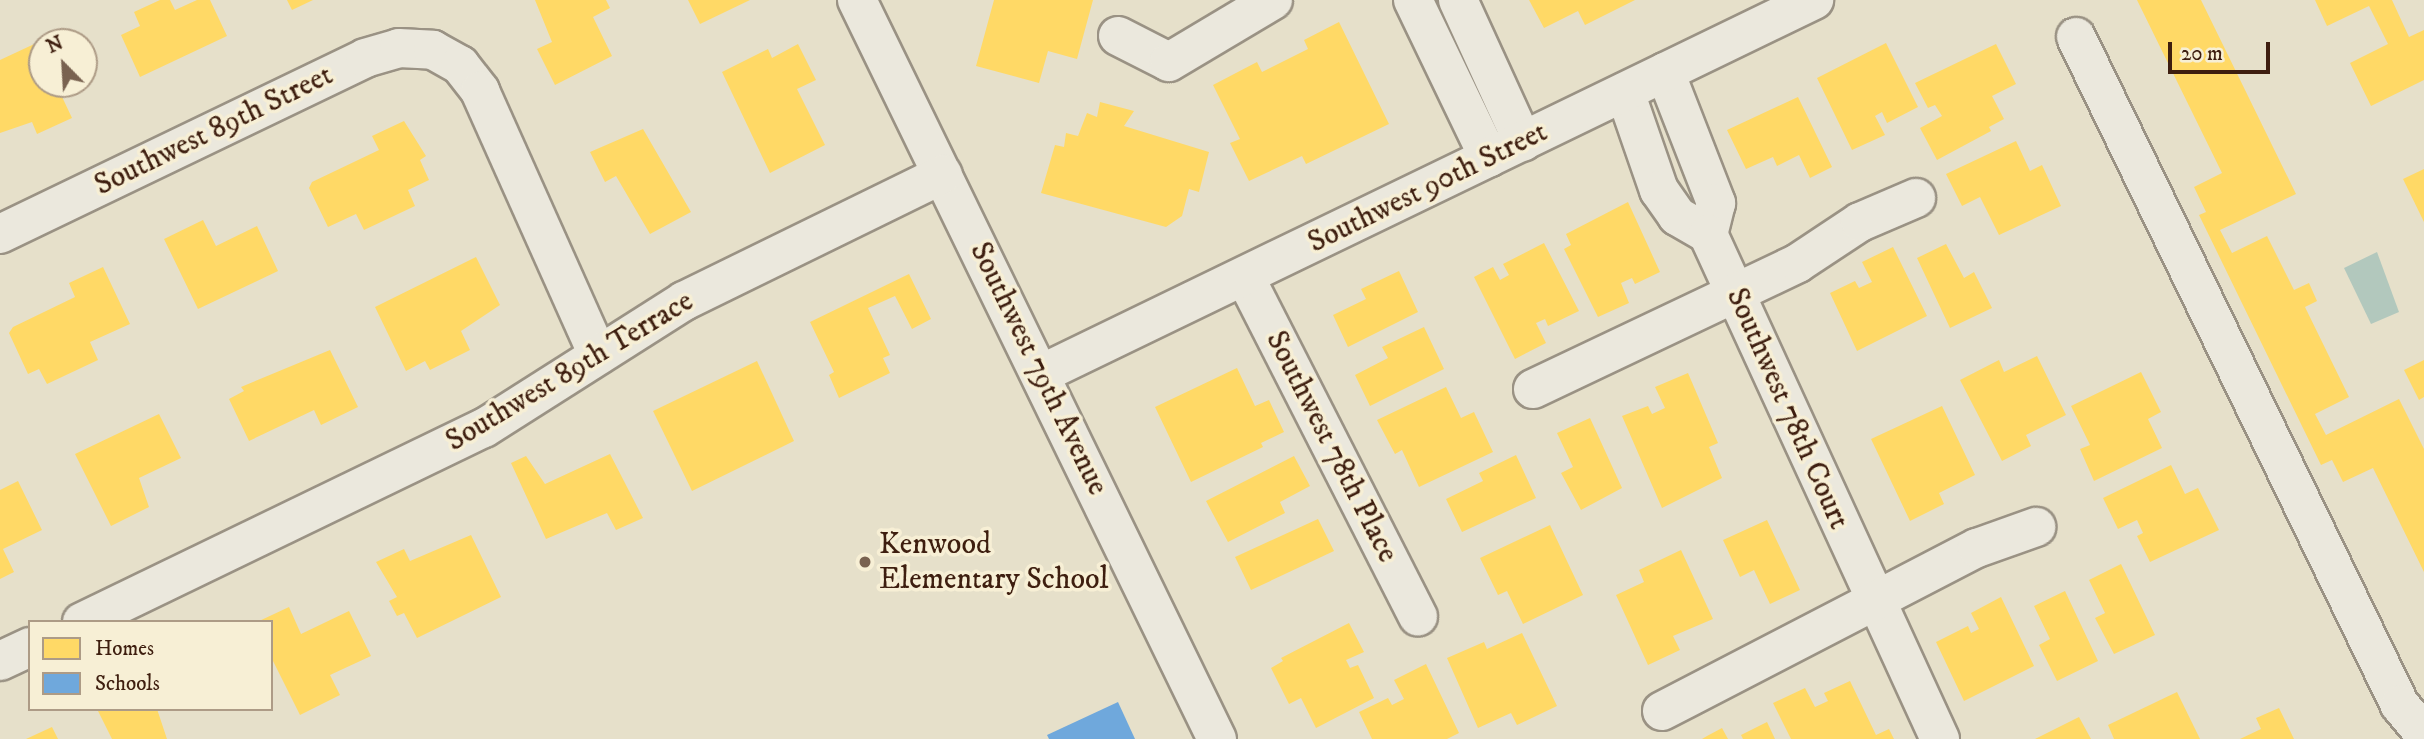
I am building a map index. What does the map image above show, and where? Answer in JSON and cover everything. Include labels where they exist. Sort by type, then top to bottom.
[{"type":"street","name":"Southwest 79th Avenue","points":[[858,0],[1217,739]]},
{"type":"street","points":[[1118,36],[1169,62],[1273,0]]},
{"type":"street","points":[[1413,0],[1489,158]]},
{"type":"street","points":[[1458,0],[1523,142]]},
{"type":"street","name":"Southwest 90th Street","points":[[1041,374],[1814,0]]},
{"type":"street","points":[[2076,37],[2400,705],[2424,734]]},
{"type":"street","name":"Southwest 89th Street","points":[[0,234],[365,58],[399,48],[433,50],[460,65],[480,91],[597,355]]},
{"type":"street","points":[[1625,92],[1660,190],[1678,216],[1708,234],[1716,203],[1665,72]]},
{"type":"street","name":"Southwest 89th Terrace","points":[[86,620],[484,428],[684,301],[943,174]]},
{"type":"street","points":[[1532,389],[1798,263],[1860,222],[1916,198]]},
{"type":"street","name":"Southwest 78th Court","points":[[1708,234],[1873,602],[1940,739]]},
{"type":"street","name":"Southwest 78th Place","points":[[1245,277],[1418,616]]},
{"type":"street","points":[[1662,711],[1977,548],[2036,527]]},
{"type":"street","points":[[0,661],[28,648]]},
{"type":"shaded area","points":[[2377,252],[2399,312],[2371,324],[2344,268]]},
{"type":"building: Homes","points":[[160,0],[170,0],[175,10],[197,0],[210,0],[227,36],[140,77],[121,35],[140,26],[134,12]]},
{"type":"building: Homes","points":[[287,0],[313,0],[292,10]]},
{"type":"building: Homes","points":[[535,0],[606,0],[610,8],[593,17],[612,56],[555,85],[537,49],[552,42]]},
{"type":"building: Homes","points":[[688,0],[750,0],[700,24]]},
{"type":"building: Homes","points":[[994,0],[1093,0],[1077,59],[1048,51],[1039,83],[976,66]]},
{"type":"building: Homes","points":[[1529,0],[1635,0],[1585,25],[1578,11],[1544,28]]},
{"type":"building: Homes","points":[[2137,0],[2201,0],[2296,194],[2220,230],[2232,253],[2267,236],[2294,290],[2309,283],[2317,301],[2305,307],[2349,397],[2315,414],[2326,435],[2399,399],[2424,449],[2424,572],[2373,468],[2343,482],[2332,460],[2321,465],[2199,215],[2206,212],[2194,187],[2222,173]]},
{"type":"building: Homes","points":[[2315,0],[2392,0],[2409,37],[2424,30],[2424,80],[2371,106],[2350,63],[2388,44],[2369,6],[2327,26]]},
{"type":"building: Homes","points":[[1339,22],[1389,124],[1306,164],[1302,156],[1249,181],[1230,143],[1240,139],[1213,85],[1257,62],[1262,72],[1308,49],[1304,40]]},
{"type":"building: Homes","points":[[1886,43],[1918,107],[1887,123],[1882,112],[1875,116],[1885,135],[1852,150],[1817,78]]},
{"type":"building: Homes","points":[[798,44],[816,80],[797,89],[825,145],[770,173],[722,72],[768,49],[772,58]]},
{"type":"building: Homes","points":[[1996,44],[2016,84],[1992,96],[2004,119],[1989,127],[1991,131],[1937,160],[1920,128],[1942,116],[1935,105],[1928,108],[1915,83]]},
{"type":"building: Homes","points":[[28,47],[28,98],[63,98],[72,118],[37,134],[32,122],[0,133],[0,60]]},
{"type":"building: Homes","points":[[1798,97],[1832,167],[1810,178],[1799,155],[1777,166],[1773,157],[1746,169],[1727,130]]},
{"type":"building: Homes","points":[[1100,102],[1134,111],[1124,126],[1209,152],[1199,192],[1189,189],[1182,216],[1166,227],[1041,193],[1055,145],[1064,147],[1066,133],[1078,136],[1087,113],[1097,117]]},
{"type":"building: Homes","points":[[404,121],[426,156],[420,160],[429,180],[408,190],[415,206],[364,230],[356,214],[328,227],[309,188],[312,182],[379,150],[372,136]]},
{"type":"building: Homes","points":[[643,129],[691,212],[650,234],[616,176],[605,182],[590,152]]},
{"type":"building: Homes","points":[[2016,141],[2030,171],[2042,165],[2061,206],[1999,235],[1980,197],[1962,206],[1946,174]]},
{"type":"building: Homes","points":[[2424,169],[2424,222],[2403,179]]},
{"type":"building: Homes","points":[[1628,202],[1660,272],[1635,284],[1632,278],[1621,283],[1629,303],[1598,317],[1564,249],[1571,245],[1566,234]]},
{"type":"building: Homes","points":[[203,220],[216,246],[257,226],[278,271],[198,309],[164,239]]},
{"type":"building: Homes","points":[[1544,243],[1579,311],[1548,326],[1545,319],[1536,323],[1546,343],[1515,359],[1474,277],[1493,267],[1500,280],[1509,275],[1503,264]]},
{"type":"building: Homes","points":[[1946,244],[1964,278],[1974,272],[1992,308],[1950,328],[1917,258]]},
{"type":"building: Homes","points":[[1893,247],[1927,316],[1857,351],[1830,293],[1855,281],[1859,288],[1872,282],[1862,262]]},
{"type":"building: Homes","points":[[476,257],[500,305],[461,331],[470,350],[430,370],[425,361],[406,371],[375,307]]},
{"type":"building: Homes","points":[[103,267],[130,324],[90,342],[98,360],[47,384],[39,369],[28,374],[9,333],[13,327],[75,297],[69,283]]},
{"type":"building: Homes","points":[[1399,271],[1418,312],[1348,347],[1333,315],[1366,299],[1361,289]]},
{"type":"building: Homes","points":[[909,274],[931,319],[912,329],[895,296],[868,308],[890,355],[883,358],[890,373],[839,398],[829,375],[834,372],[810,322]]},
{"type":"building: Homes","points":[[1424,327],[1444,369],[1370,406],[1355,375],[1388,358],[1382,347]]},
{"type":"building: Homes","points":[[330,350],[358,407],[321,425],[314,410],[249,441],[229,399],[244,391],[241,387]]},
{"type":"building: Homes","points":[[2037,356],[2066,415],[2026,435],[2031,446],[2002,461],[1960,380],[1999,360],[2004,372]]},
{"type":"building: Homes","points":[[2424,360],[2424,397],[2419,400],[2404,370]]},
{"type":"building: Homes","points":[[757,361],[794,441],[692,491],[653,411]]},
{"type":"building: Homes","points":[[1237,368],[1255,406],[1269,400],[1284,432],[1261,443],[1263,447],[1191,482],[1155,407]]},
{"type":"building: Homes","points":[[2141,372],[2161,412],[2148,419],[2162,448],[2094,481],[2080,449],[2090,445],[2071,406]]},
{"type":"building: Homes","points":[[1688,373],[1718,443],[1709,447],[1722,478],[1662,508],[1622,416],[1648,406],[1652,414],[1665,408],[1655,387]]},
{"type":"building: Homes","points":[[1446,387],[1461,418],[1474,412],[1493,452],[1419,487],[1402,450],[1395,454],[1377,420]]},
{"type":"building: Homes","points":[[1942,406],[1975,475],[1939,493],[1944,504],[1910,521],[1871,439]]},
{"type":"building: Homes","points":[[159,414],[181,458],[139,478],[149,507],[111,526],[75,454]]},
{"type":"building: Homes","points":[[1590,418],[1622,488],[1581,510],[1561,473],[1573,467],[1557,433]]},
{"type":"building: Homes","points":[[610,454],[643,518],[616,530],[607,513],[546,539],[511,463],[526,456],[545,484]]},
{"type":"building: Homes","points":[[1516,455],[1536,498],[1462,532],[1446,499],[1483,481],[1479,473]]},
{"type":"building: Homes","points":[[1294,456],[1310,486],[1280,502],[1285,513],[1228,542],[1206,501]]},
{"type":"building: Homes","points":[[2171,465],[2185,494],[2198,488],[2219,530],[2150,562],[2137,536],[2143,533],[2137,520],[2118,529],[2103,498]]},
{"type":"building: Homes","points":[[18,481],[42,530],[3,549],[14,572],[0,579],[0,490]]},
{"type":"building: Homes","points":[[1318,519],[1334,551],[1251,590],[1235,557]]},
{"type":"building: Homes","points":[[1767,520],[1800,590],[1770,604],[1754,570],[1740,577],[1723,540]]},
{"type":"building: Homes","points":[[1550,525],[1583,595],[1523,624],[1507,591],[1498,595],[1480,558]]},
{"type":"building: Homes","points":[[471,535],[501,597],[417,638],[404,613],[397,616],[389,601],[397,597],[376,562],[404,549],[410,561]]},
{"type":"building: Homes","points":[[1681,550],[1713,619],[1673,636],[1680,650],[1648,665],[1616,595],[1644,582],[1639,570]]},
{"type":"building: Homes","points":[[2121,564],[2155,635],[2114,654],[2095,618],[2105,613],[2089,580]]},
{"type":"building: Homes","points":[[2065,591],[2098,661],[2057,681],[2039,645],[2050,639],[2034,606]]},
{"type":"building: Homes","points":[[2001,597],[2034,666],[1964,701],[1936,642],[1968,626],[1971,633],[1979,629],[1971,613]]},
{"type":"building: Homes","points":[[289,607],[301,634],[349,611],[371,656],[330,675],[340,695],[300,715],[273,661],[273,620],[261,620]]},
{"type":"building: Homes","points":[[1349,623],[1364,652],[1346,660],[1350,668],[1358,665],[1374,698],[1316,728],[1301,698],[1289,704],[1271,668],[1283,661],[1281,658]]},
{"type":"building: Homes","points":[[1522,633],[1557,706],[1517,725],[1511,713],[1478,728],[1447,658],[1484,642],[1487,649]]},
{"type":"building: Homes","points":[[1426,664],[1459,733],[1447,739],[1372,739],[1359,712],[1388,698],[1392,705],[1404,699],[1394,680]]},
{"type":"building: Homes","points":[[1850,681],[1876,735],[1889,729],[1894,739],[1791,739],[1773,703],[1805,688],[1815,707],[1828,701],[1824,693]]},
{"type":"building: Homes","points":[[2177,692],[2200,739],[2114,739],[2108,725]]},
{"type":"building: Homes","points":[[2279,708],[2294,739],[2240,739],[2261,729],[2256,718]]},
{"type":"building: Homes","points":[[98,711],[158,711],[167,739],[112,739]]},
{"type":"building: Homes","points":[[2079,717],[2091,739],[2035,739]]},
{"type":"building: Homes","points":[[1767,722],[1775,739],[1743,739],[1741,735]]},
{"type":"building: Homes","points":[[52,727],[58,739],[26,739]]},
{"type":"building: Homes","points":[[1722,728],[1728,739],[1702,739],[1707,736]]},
{"type":"building: Schools","points":[[1118,702],[1135,739],[1049,739],[1047,735]]},
{"type":"place","name":"Kenwood Elementary School","points":[[865,562]]}]
